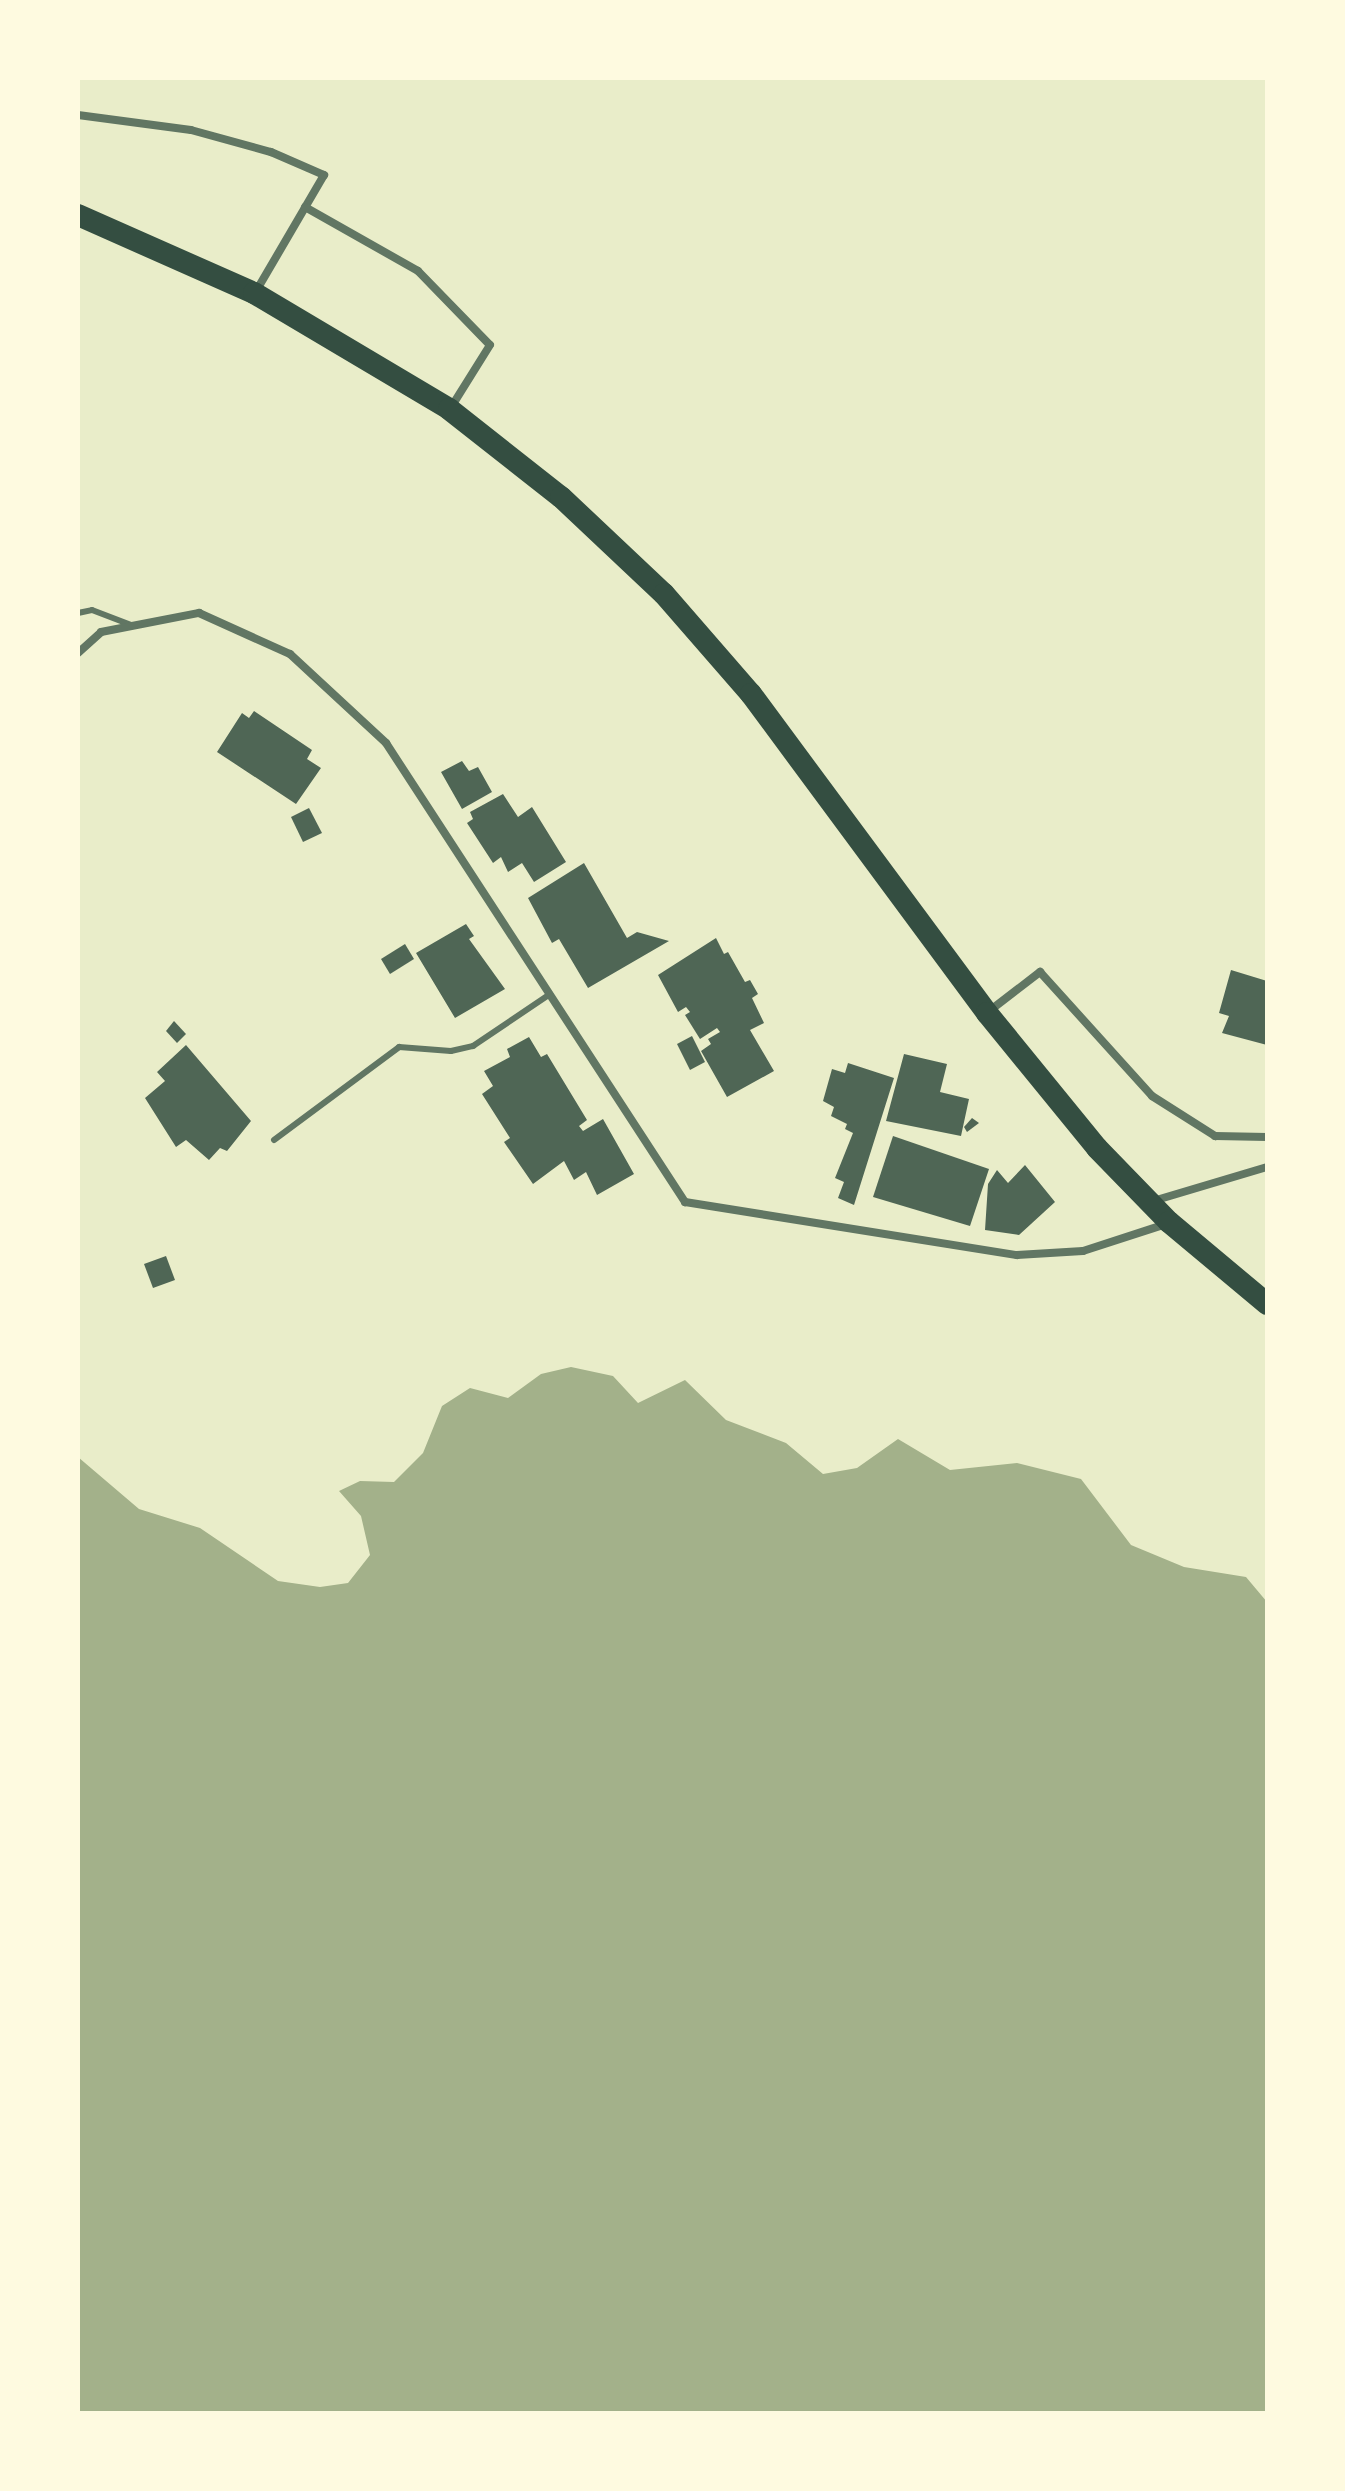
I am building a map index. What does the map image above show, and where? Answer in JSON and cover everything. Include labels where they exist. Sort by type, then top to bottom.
[{"type":"highway","points":[[78,215],[254,293],[449,409],[561,497],[664,594],[751,694],[987,1013],[1097,1148],[1169,1222],[1267,1304]]},
{"type":"street","points":[[78,115],[191,130],[271,152],[324,175],[254,293]]},
{"type":"street","points":[[305,207],[418,271],[490,345],[449,409]]},
{"type":"street","points":[[78,653],[101,632],[199,613],[290,654],[386,743],[685,1202],[1017,1255],[1083,1251],[1169,1222]]},
{"type":"street","points":[[987,1013],[1040,972],[1152,1096],[1215,1136],[1267,1137]]},
{"type":"street","points":[[1149,1202],[1267,1167]]},
{"type":"lane","points":[[78,613],[92,610],[132,626]]},
{"type":"lane","points":[[274,1140],[399,1047],[451,1051],[473,1046],[550,994]]},
{"type":"shaded area","points":[[571,1367],[613,1376],[638,1403],[685,1380],[726,1420],[786,1443],[823,1474],[857,1468],[898,1439],[950,1470],[1017,1463],[1081,1479],[1131,1545],[1184,1567],[1246,1577],[1267,1602],[1267,2413],[78,2413],[78,1457],[139,1509],[200,1528],[278,1581],[320,1587],[348,1583],[370,1555],[361,1516],[339,1491],[360,1481],[394,1482],[423,1453],[442,1406],[470,1388],[508,1398],[541,1374]]},
{"type":"building","points":[[254,711],[312,750],[307,759],[321,768],[296,804],[217,752],[242,713],[249,718]]},
{"type":"building","points":[[462,761],[469,771],[478,767],[492,792],[462,809],[441,772]]},
{"type":"building","points":[[503,794],[518,817],[532,807],[566,862],[534,882],[522,863],[508,872],[501,857],[493,863],[467,823],[473,819],[470,812]]},
{"type":"building","points":[[309,808],[322,833],[303,842],[291,817]]},
{"type":"building","points":[[584,863],[627,938],[637,932],[669,941],[588,988],[559,939],[552,943],[528,898]]},
{"type":"building","points":[[466,924],[474,936],[469,939],[505,989],[455,1018],[416,953]]},
{"type":"building","points":[[716,938],[745,982],[750,980],[758,994],[752,998],[764,1023],[750,1030],[774,1071],[727,1097],[701,1051],[711,1044],[708,1039],[720,1032],[717,1028],[700,1039],[685,1015],[690,1012],[686,1007],[678,1012],[658,975]]},
{"type":"building","points":[[405,944],[414,959],[390,974],[381,959]]},
{"type":"building","points":[[1231,970],[1267,981],[1267,1045],[1222,1033],[1229,1016],[1219,1013]]},
{"type":"building","points":[[174,1021],[186,1034],[177,1043],[166,1031]]},
{"type":"building","points":[[692,1036],[705,1062],[690,1070],[677,1044]]},
{"type":"building","points":[[529,1037],[541,1057],[547,1054],[587,1120],[579,1126],[583,1131],[603,1119],[634,1174],[597,1195],[586,1172],[574,1180],[564,1161],[533,1184],[504,1142],[510,1138],[482,1094],[493,1086],[484,1071],[510,1057],[507,1049]]},
{"type":"building","points":[[186,1045],[251,1121],[227,1151],[220,1148],[209,1160],[186,1140],[176,1147],[145,1098],[165,1081],[157,1072]]},
{"type":"building","points":[[904,1054],[947,1064],[940,1092],[969,1099],[961,1136],[886,1121]]},
{"type":"building","points":[[848,1063],[894,1078],[854,1205],[838,1198],[844,1182],[835,1178],[853,1133],[845,1129],[847,1124],[831,1116],[834,1107],[823,1101],[832,1069],[845,1073]]},
{"type":"building","points":[[972,1118],[979,1123],[967,1132],[964,1127]]},
{"type":"building","points":[[893,1136],[989,1169],[970,1226],[873,1197]]},
{"type":"building","points":[[1025,1165],[1055,1202],[1019,1235],[985,1230],[988,1184],[997,1170],[1008,1183]]},
{"type":"building","points":[[166,1256],[175,1280],[153,1288],[144,1264]]}]
